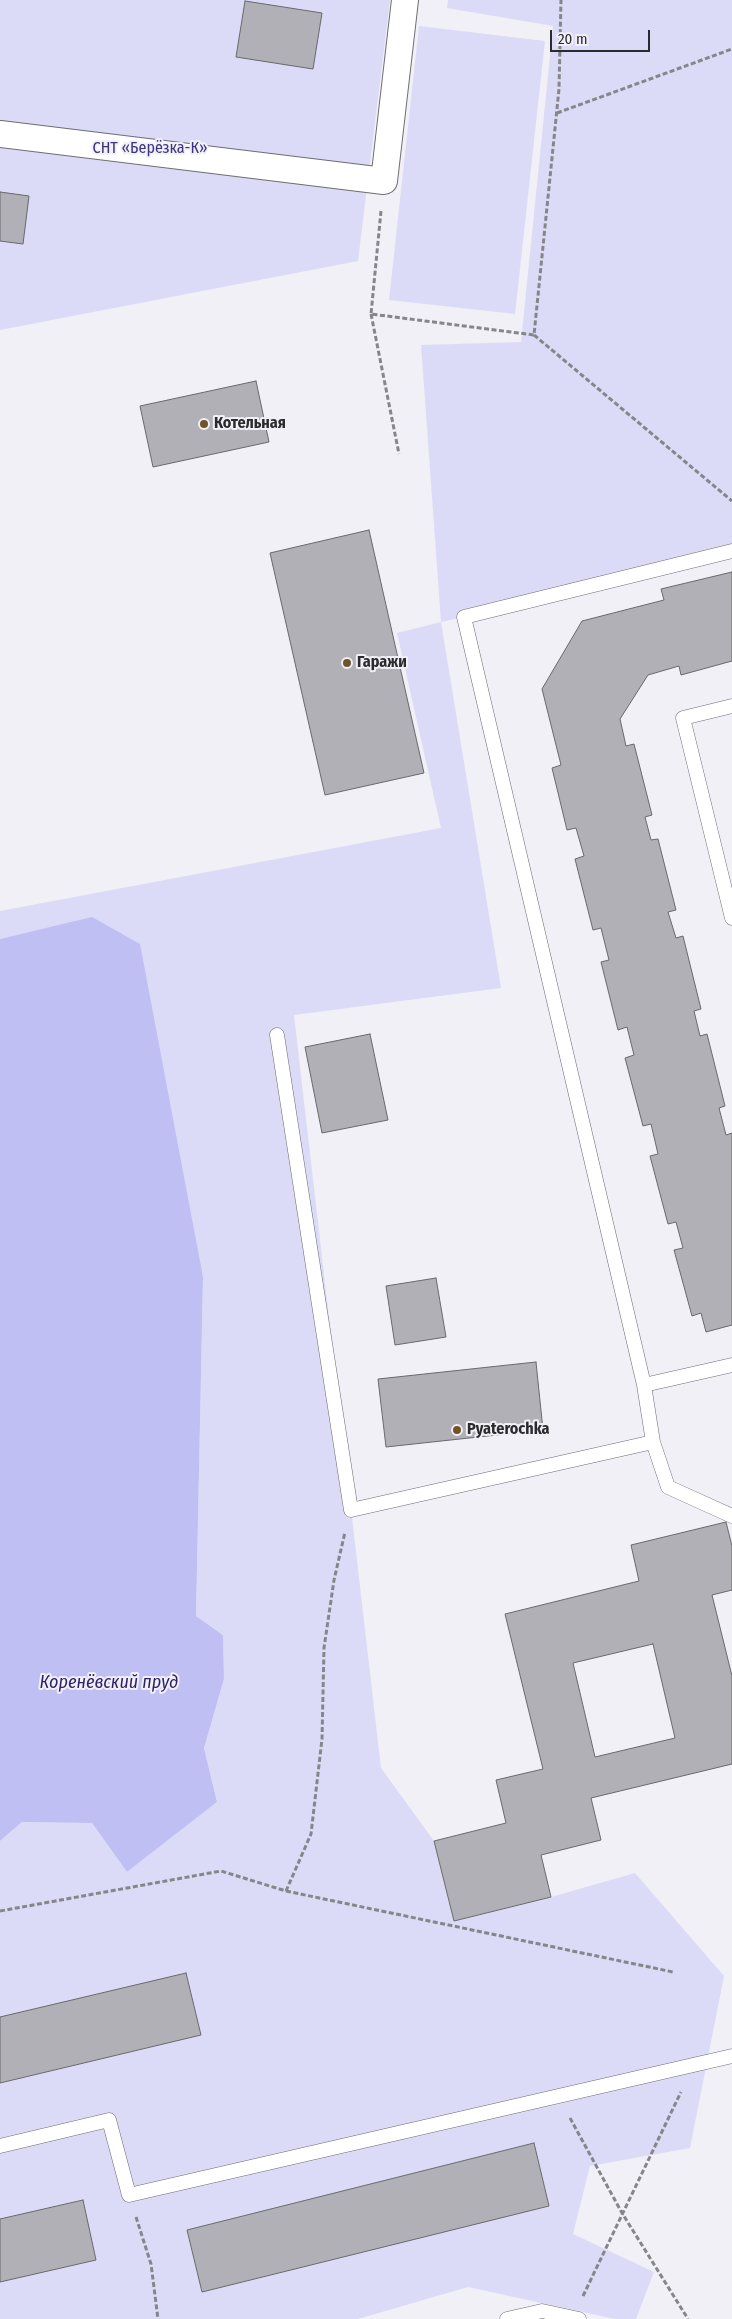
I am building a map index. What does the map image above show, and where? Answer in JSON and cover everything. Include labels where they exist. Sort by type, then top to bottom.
[{"type":"street","points":[[0,134],[384,181],[405,0]]},
{"type":"lane","points":[[732,551],[464,617],[644,1385],[652,1442],[668,1487],[732,1516]]},
{"type":"lane","points":[[732,706],[683,718],[732,918]]},
{"type":"lane","points":[[277,1035],[351,1510],[652,1442]]},
{"type":"lane","points":[[644,1385],[732,1365]]},
{"type":"lane","points":[[0,2146],[110,2120],[129,2196],[732,2056]]},
{"type":"lane","points":[[507,2319],[542,2311],[575,2318]]},
{"type":"path","points":[[534,335],[557,113],[561,0]]},
{"type":"path","points":[[557,113],[732,49]]},
{"type":"path","points":[[384,181],[371,314],[399,454]]},
{"type":"path","points":[[371,314],[534,335],[732,501]]},
{"type":"path","points":[[286,1890],[311,1834],[322,1739],[324,1648],[334,1580],[351,1510]]},
{"type":"path","points":[[0,1911],[221,1871],[286,1890],[673,1972]]},
{"type":"path","points":[[575,2318],[622,2213],[694,2064]]},
{"type":"path","points":[[557,2096],[622,2213],[688,2319]]},
{"type":"path","points":[[129,2196],[151,2264],[158,2319]]},
{"type":"green space","name":"СНТ «Берёзка-К»","points":[[0,0],[390,0],[358,261],[0,330]]},
{"type":"green space","points":[[448,0],[732,0],[732,557],[441,622],[421,345],[521,342],[553,26],[447,8]]},
{"type":"green space","points":[[419,26],[545,41],[515,314],[389,300]]},
{"type":"green space","points":[[441,622],[501,988],[294,1015],[381,1768],[434,1841],[454,1921],[551,1897],[635,1873],[724,1976],[690,2148],[590,2166],[573,2234],[654,2272],[636,2319],[615,2319],[468,2287],[358,2319],[0,2319],[0,2282],[96,2260],[82,2200],[0,2219],[0,2083],[201,2035],[186,1973],[0,2017],[0,1841],[22,1822],[92,1823],[127,1872],[217,1802],[204,1748],[224,1679],[223,1635],[196,1616],[203,1277],[92,918],[0,939],[0,911],[441,828],[397,633]],"holes":[[[534,2143],[549,2206],[202,2292],[187,2230]]]},
{"type":"water","name":"Коренёвский пруд","points":[[92,917],[140,944],[203,1277],[196,1616],[223,1635],[224,1679],[204,1748],[217,1802],[127,1872],[92,1823],[22,1822],[0,1841],[0,939]]},
{"type":"building","points":[[245,1],[322,13],[313,69],[236,57]]},
{"type":"building","points":[[0,192],[29,196],[23,244],[0,241]]},
{"type":"building","name":"Котельная","points":[[256,381],[269,442],[153,467],[140,406]]},
{"type":"building","name":"Гаражи","points":[[369,530],[424,773],[325,795],[270,553]]},
{"type":"building","points":[[732,572],[732,661],[681,675],[679,666],[648,675],[620,719],[626,746],[634,744],[652,815],[645,817],[651,840],[658,839],[676,910],[668,912],[676,938],[683,936],[701,1009],[694,1011],[700,1036],[707,1034],[725,1106],[719,1108],[726,1135],[732,1133],[732,1325],[706,1332],[701,1313],[692,1316],[674,1250],[683,1248],[676,1222],[668,1224],[650,1156],[658,1154],[651,1124],[643,1126],[625,1058],[634,1055],[627,1027],[618,1030],[601,962],[609,960],[601,928],[593,930],[575,859],[584,856],[576,828],[567,830],[552,768],[561,765],[542,689],[582,621],[664,600],[661,589]]},
{"type":"building","points":[[370,1034],[388,1120],[322,1133],[305,1047]]},
{"type":"building","points":[[436,1278],[446,1337],[395,1345],[386,1286]]},
{"type":"building","points":[[536,1362],[543,1430],[386,1447],[378,1379]]},
{"type":"building","points":[[726,1522],[732,1546],[732,1590],[712,1595],[732,1676],[732,1764],[591,1798],[601,1840],[541,1855],[551,1897],[454,1921],[434,1841],[506,1823],[496,1780],[543,1769],[505,1614],[639,1581],[631,1545]],"holes":[[[653,1644],[675,1738],[595,1757],[573,1663]]]},
{"type":"building","points":[[186,1973],[201,2035],[0,2083],[0,2017]]},
{"type":"building","points":[[534,2143],[549,2206],[202,2292],[187,2230]]},
{"type":"building","points":[[83,2200],[96,2260],[0,2282],[0,2219]]},
{"type":"place","name":"Котельная","points":[[204,424]]},
{"type":"place","name":"Гаражи","points":[[347,663]]},
{"type":"place","name":"Pyaterochka","points":[[457,1430]]}]
